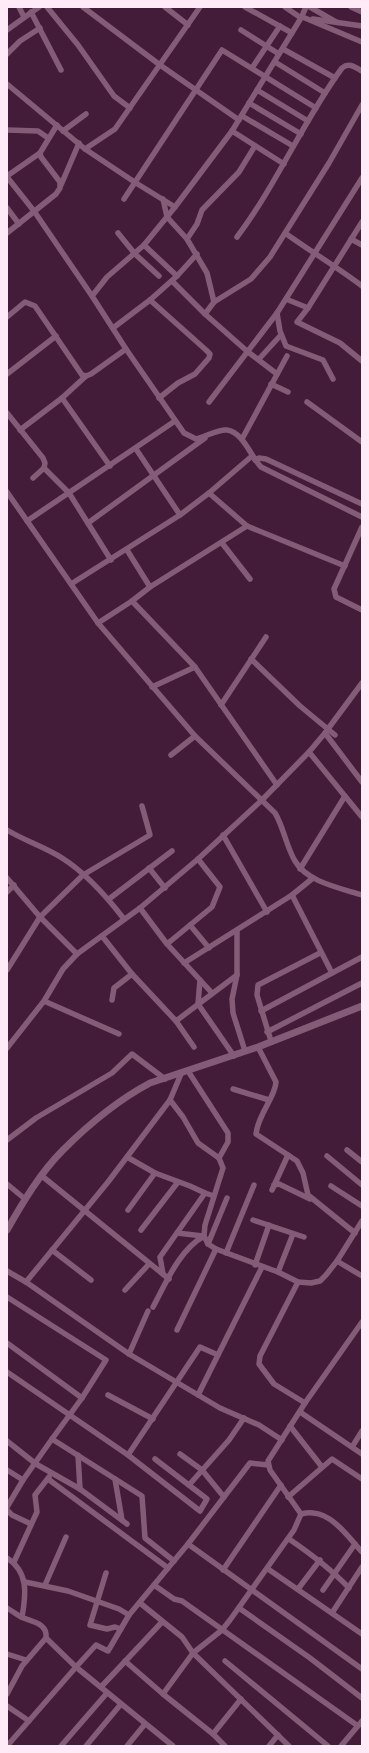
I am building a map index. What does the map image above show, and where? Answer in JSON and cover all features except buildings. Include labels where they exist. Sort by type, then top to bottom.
[{"type":"street","points":[[19,7],[24,17]]},
{"type":"street","points":[[7,30],[39,7]]},
{"type":"street","points":[[47,7],[78,45],[114,96],[130,108]]},
{"type":"street","points":[[83,7],[196,91],[240,118],[293,146]]},
{"type":"street","points":[[165,7],[188,25]]},
{"type":"street","points":[[85,148],[114,129],[200,7]]},
{"type":"street","points":[[245,7],[292,33]]},
{"type":"street","points":[[285,7],[301,18]]},
{"type":"street","points":[[92,296],[108,277],[144,245],[175,207],[232,131],[281,52],[306,7]]},
{"type":"street","points":[[310,7],[339,23]]},
{"type":"street","points":[[351,7],[362,12]]},
{"type":"street","points":[[31,12],[61,70]]},
{"type":"street","points":[[362,26],[305,18],[362,42]]},
{"type":"street","points":[[252,68],[280,26]]},
{"type":"street","points":[[7,54],[20,41],[40,28]]},
{"type":"street","points":[[241,30],[267,46],[335,78]]},
{"type":"street","points":[[124,199],[136,183],[222,50],[316,108]]},
{"type":"street","points":[[275,62],[325,93]]},
{"type":"street","points":[[237,237],[254,215],[293,146],[335,78],[345,65],[351,65],[362,70]]},
{"type":"street","points":[[7,84],[85,148],[136,183],[175,207]]},
{"type":"street","points":[[257,90],[308,121]]},
{"type":"street","points":[[250,103],[301,134]]},
{"type":"street","points":[[205,314],[214,302],[251,279],[270,257],[329,163],[362,105]]},
{"type":"street","points":[[63,131],[86,114]]},
{"type":"street","points":[[56,125],[40,153],[7,177],[34,211],[184,433],[196,439],[227,430],[242,439],[253,458],[261,467],[362,517]]},
{"type":"street","points":[[7,130],[38,131],[48,138]]},
{"type":"street","points":[[232,131],[284,164]]},
{"type":"street","points":[[7,233],[56,194],[61,186],[79,143]]},
{"type":"street","points":[[187,239],[197,224],[202,210],[239,172],[256,146]]},
{"type":"street","points":[[40,153],[41,157],[60,182],[61,186]]},
{"type":"street","points":[[209,402],[277,313],[361,182]]},
{"type":"street","points":[[162,199],[167,217],[187,239],[207,273],[214,302]]},
{"type":"street","points":[[7,208],[19,224]]},
{"type":"street","points":[[361,357],[340,343],[297,322],[308,308],[362,222]]},
{"type":"street","points":[[118,233],[135,254],[159,276]]},
{"type":"street","points":[[284,233],[314,254],[334,265],[362,286]]},
{"type":"street","points":[[351,238],[362,245]]},
{"type":"street","points":[[144,245],[205,314],[248,352],[277,374]]},
{"type":"street","points":[[113,328],[150,300],[197,254]]},
{"type":"street","points":[[286,299],[308,308]]},
{"type":"street","points":[[150,300],[210,354],[209,358],[188,379],[178,383],[159,398]]},
{"type":"street","points":[[7,317],[25,302],[35,306],[82,375],[86,376]]},
{"type":"street","points":[[277,313],[280,332],[286,346],[323,360],[332,379]]},
{"type":"street","points":[[7,374],[56,336]]},
{"type":"street","points":[[259,359],[278,337]]},
{"type":"street","points":[[20,430],[62,398],[86,376],[126,349]]},
{"type":"street","points":[[242,439],[270,384],[287,356]]},
{"type":"street","points":[[270,384],[288,392]]},
{"type":"street","points":[[62,398],[110,466]]},
{"type":"street","points":[[307,402],[362,442]]},
{"type":"street","points":[[7,413],[43,458],[44,468],[69,493],[111,560]]},
{"type":"street","points":[[27,521],[176,421]]},
{"type":"street","points":[[88,523],[207,437]]},
{"type":"street","points":[[136,448],[180,515]]},
{"type":"street","points":[[71,584],[127,550],[180,515],[253,458],[266,459],[362,504]]},
{"type":"street","points":[[33,478],[44,468]]},
{"type":"street","points":[[325,499],[330,489]]},
{"type":"street","points":[[7,492],[98,623],[195,736],[275,813],[282,825],[294,860],[300,869],[313,878],[362,895]]},
{"type":"street","points":[[209,493],[247,526],[345,566]]},
{"type":"street","points":[[98,623],[196,557],[222,543],[247,526]]},
{"type":"street","points":[[362,527],[334,590],[336,598],[362,610]]},
{"type":"street","points":[[222,543],[250,579]]},
{"type":"street","points":[[127,550],[150,587]]},
{"type":"street","points":[[132,601],[195,667],[277,785]]},
{"type":"street","points":[[221,705],[266,637]]},
{"type":"street","points":[[251,659],[327,731],[362,782]]},
{"type":"street","points":[[152,687],[195,667]]},
{"type":"street","points":[[7,1048],[44,1001],[63,969],[77,954],[165,888],[198,860],[250,809],[262,800],[309,752],[327,731],[362,683]]},
{"type":"street","points":[[327,731],[335,734]]},
{"type":"street","points":[[171,755],[195,736]]},
{"type":"street","points":[[309,752],[362,817]]},
{"type":"street","points":[[300,869],[345,796]]},
{"type":"street","points":[[7,970],[40,917],[83,875],[150,834],[142,806]]},
{"type":"street","points":[[7,830],[63,858],[109,899],[124,919]]},
{"type":"street","points":[[223,835],[267,912]]},
{"type":"street","points":[[109,899],[172,851]]},
{"type":"street","points":[[167,944],[212,907],[220,887],[198,860]]},
{"type":"street","points":[[149,868],[165,888]]},
{"type":"street","points":[[7,878],[40,917],[77,954]]},
{"type":"street","points":[[184,963],[267,912],[313,878]]},
{"type":"street","points":[[7,892],[14,885]]},
{"type":"street","points":[[292,895],[320,953],[332,973]]},
{"type":"street","points":[[140,908],[167,944],[212,993]]},
{"type":"street","points":[[190,925],[209,948]]},
{"type":"street","points":[[237,931],[237,975],[232,999],[233,1013],[244,1051]]},
{"type":"street","points":[[102,936],[132,974],[176,1021],[194,1047]]},
{"type":"street","points":[[320,953],[258,985],[257,995],[268,1032],[265,1044],[276,1082],[259,1119],[256,1134],[297,1161],[301,1167],[308,1195],[355,1233]]},
{"type":"street","points":[[261,1010],[362,957]]},
{"type":"street","points":[[112,1000],[114,988],[132,974]]},
{"type":"street","points":[[176,1021],[237,975]]},
{"type":"street","points":[[200,980],[198,1004],[234,1056]]},
{"type":"street","points":[[268,1032],[362,983]]},
{"type":"street","points":[[44,1001],[119,1034]]},
{"type":"street","points":[[7,1230],[25,1199],[62,1151],[100,1118],[138,1090],[150,1083],[234,1056],[362,1006]]},
{"type":"street","points":[[7,1140],[36,1118],[112,1073],[132,1054],[165,1079]]},
{"type":"street","points":[[188,1072],[228,1133],[228,1142],[219,1158]]},
{"type":"street","points":[[26,1282],[127,1157],[170,1100],[181,1074]]},
{"type":"street","points":[[233,1089],[269,1100]]},
{"type":"street","points":[[170,1100],[183,1117],[198,1143],[219,1158],[223,1168],[205,1225],[204,1236],[208,1244],[216,1249],[255,1265],[278,1272],[298,1282],[311,1283],[320,1281],[337,1261],[362,1221]]},
{"type":"street","points":[[347,1150],[362,1162]]},
{"type":"street","points":[[288,1155],[273,1187],[279,1184],[314,1201]]},
{"type":"street","points":[[327,1156],[362,1185]]},
{"type":"street","points":[[127,1157],[155,1173],[214,1196]]},
{"type":"street","points":[[128,1210],[155,1173]]},
{"type":"street","points":[[42,1176],[169,1279]]},
{"type":"street","points":[[141,1230],[178,1182]]},
{"type":"street","points":[[7,1184],[25,1199]]},
{"type":"street","points":[[226,1253],[254,1185]]},
{"type":"street","points":[[331,1186],[362,1206]]},
{"type":"street","points":[[163,1274],[160,1258],[206,1193]]},
{"type":"street","points":[[208,1244],[227,1198]]},
{"type":"street","points":[[253,1220],[304,1237]]},
{"type":"street","points":[[255,1265],[269,1225]]},
{"type":"street","points":[[177,1233],[204,1236]]},
{"type":"street","points":[[278,1272],[293,1234]]},
{"type":"street","points":[[129,1354],[151,1309],[169,1279],[192,1245],[204,1236]]},
{"type":"street","points":[[177,1330],[216,1249]]},
{"type":"street","points":[[52,1250],[90,1280]]},
{"type":"street","points":[[337,1261],[362,1276]]},
{"type":"street","points":[[125,1290],[149,1264]]},
{"type":"street","points":[[198,1395],[262,1267]]},
{"type":"street","points":[[7,1270],[129,1354],[220,1408],[259,1425],[282,1440]]},
{"type":"street","points":[[298,1282],[260,1356],[259,1364],[274,1384],[305,1403]]},
{"type":"street","points":[[7,1297],[106,1360],[82,1398],[36,1464],[23,1480],[7,1508],[12,1515],[32,1524]]},
{"type":"street","points":[[301,1514],[288,1497],[268,1465],[270,1457],[305,1403],[362,1322]]},
{"type":"street","points":[[7,1343],[82,1398]]},
{"type":"street","points":[[128,1456],[200,1348],[218,1355]]},
{"type":"street","points":[[7,1372],[128,1456],[200,1511],[207,1499],[155,1459]]},
{"type":"street","points":[[108,1395],[152,1419]]},
{"type":"street","points":[[300,1412],[362,1454]]},
{"type":"street","points":[[189,1485],[229,1440],[244,1418]]},
{"type":"street","points":[[290,1426],[325,1464]]},
{"type":"street","points":[[352,1447],[362,1431]]},
{"type":"street","points":[[52,1439],[142,1496],[145,1538],[174,1561]]},
{"type":"street","points":[[7,1441],[36,1464],[80,1489],[125,1522],[115,1479]]},
{"type":"street","points":[[180,1454],[202,1470],[224,1497]]},
{"type":"street","points":[[78,1455],[80,1489]]},
{"type":"street","points":[[288,1497],[325,1464],[334,1459],[362,1480]]},
{"type":"street","points":[[7,1746],[96,1645],[108,1651],[129,1615],[188,1544],[250,1463],[268,1465]]},
{"type":"street","points":[[7,1470],[23,1480]]},
{"type":"street","points":[[14,1562],[37,1512],[35,1495],[52,1473]]},
{"type":"street","points":[[48,1479],[168,1568]]},
{"type":"street","points":[[223,1570],[280,1485]]},
{"type":"street","points":[[301,1514],[314,1513],[325,1516],[337,1525],[362,1552]]},
{"type":"street","points":[[163,1694],[193,1653],[222,1630],[253,1590],[289,1539],[301,1514]]},
{"type":"street","points":[[45,1585],[66,1537]]},
{"type":"street","points":[[289,1539],[320,1560],[349,1588]]},
{"type":"street","points":[[188,1544],[362,1669]]},
{"type":"street","points":[[323,1590],[355,1544]]},
{"type":"street","points":[[7,1558],[14,1562],[25,1582],[26,1593],[22,1617]]},
{"type":"street","points":[[298,1589],[320,1560]]},
{"type":"street","points":[[332,1613],[362,1567]]},
{"type":"street","points":[[268,1568],[362,1634]]},
{"type":"street","points":[[106,1573],[90,1625],[107,1629],[115,1626],[121,1629]]},
{"type":"street","points":[[25,1582],[68,1591],[119,1609],[129,1615]]},
{"type":"street","points":[[154,1585],[174,1599],[182,1601],[358,1726]]},
{"type":"street","points":[[140,1603],[152,1611],[162,1622],[182,1637],[193,1653],[289,1746]]},
{"type":"street","points":[[7,1608],[22,1617],[37,1622],[44,1627],[46,1638],[76,1667],[170,1745]]},
{"type":"street","points":[[239,1608],[310,1658],[362,1698]]},
{"type":"street","points":[[101,1687],[162,1622]]},
{"type":"street","points":[[7,1694],[14,1678],[26,1660],[46,1638]]},
{"type":"street","points":[[7,1654],[26,1660]]},
{"type":"street","points":[[125,1661],[213,1734],[225,1746]]},
{"type":"street","points":[[225,1661],[328,1746]]},
{"type":"street","points":[[61,1746],[108,1693]]},
{"type":"street","points":[[213,1734],[241,1699]]},
{"type":"street","points":[[86,1746],[122,1704]]},
{"type":"street","points":[[7,1706],[29,1721]]},
{"type":"street","points":[[342,1746],[362,1721]]},
{"type":"street","points":[[127,1746],[145,1724]]},
{"type":"street","points":[[269,1746],[278,1735]]}]
